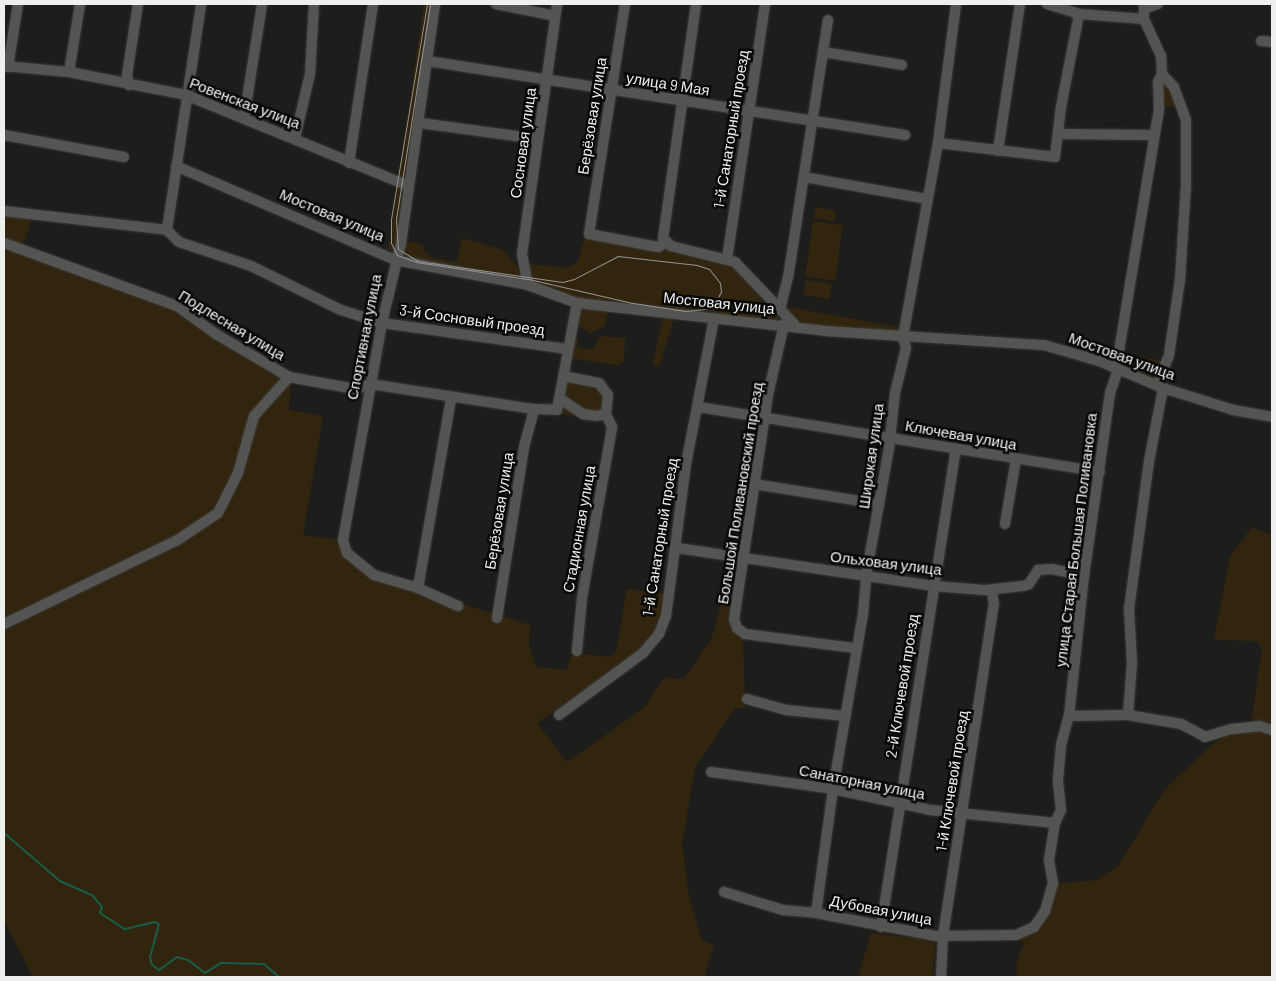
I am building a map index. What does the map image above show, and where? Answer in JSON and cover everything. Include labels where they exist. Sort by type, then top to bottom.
[{"type":"street","points":[[6,67],[18,4]]},
{"type":"street","points":[[69,72],[80,4]]},
{"type":"street","points":[[129,85],[127,75],[138,4]]},
{"type":"street","points":[[4,211],[167,230],[201,4]]},
{"type":"street","points":[[244,118],[262,4]]},
{"type":"street","points":[[295,138],[310,74],[314,4]]},
{"type":"street","points":[[349,163],[373,4]]},
{"type":"street","name":"Спортивная улица","points":[[435,4],[427,62],[421,85],[420,122],[370,384],[344,547],[358,565],[374,574],[418,588],[458,606]]},
{"type":"street","points":[[496,4],[555,16]]},
{"type":"street","name":"Сосновая улица","points":[[528,285],[522,254],[557,4]]},
{"type":"street","name":"Берёзовая улица","points":[[625,4],[589,234],[658,247],[668,244]]},
{"type":"street","points":[[696,4],[663,224],[668,244],[727,259],[744,270],[796,326]]},
{"type":"street","name":"1-й Санаторный проезд","points":[[727,259],[765,4]]},
{"type":"street","name":"Широкая улица","points":[[816,913],[833,789],[846,716],[855,648],[863,614],[866,576],[879,504],[895,392],[906,348],[903,337],[938,143],[956,4]]},
{"type":"street","points":[[998,150],[1020,4]]},
{"type":"street","points":[[1047,4],[1080,14],[1144,10],[1158,4]]},
{"type":"street","name":"улица Старая Большая Поливановка","points":[[1034,927],[1045,911],[1053,883],[1049,860],[1055,823],[1061,810],[1058,780],[1061,745],[1069,716],[1084,576],[1110,393],[1117,369],[1152,135],[1159,108],[1158,82],[1162,74],[1161,56],[1144,10]]},
{"type":"street","points":[[938,143],[1055,157],[1080,14]]},
{"type":"street","points":[[780,309],[788,278],[828,20]]},
{"type":"street","points":[[1261,40],[1272,42]]},
{"type":"street","points":[[823,52],[902,64]]},
{"type":"street","name":"улица 9 Мая","points":[[427,62],[612,90],[680,103],[749,111],[904,135]]},
{"type":"street","name":"Ровенская улица","points":[[6,67],[69,72],[186,95],[409,186]]},
{"type":"street","name":"улица Старая Большая Поливановка","points":[[1128,715],[1132,663],[1129,609],[1160,386],[1169,355],[1180,280],[1186,184],[1186,120],[1174,87],[1162,74]]},
{"type":"street","points":[[420,122],[538,138]]},
{"type":"street","points":[[1058,134],[1152,135]]},
{"type":"street","points":[[4,136],[124,157]]},
{"type":"street","name":"Мостовая улица","points":[[176,166],[395,260],[528,285],[577,303],[714,319],[784,324],[903,337],[1044,345],[1068,349],[1160,386],[1232,410],[1272,417]]},
{"type":"street","points":[[804,177],[927,199]]},
{"type":"street","name":"3-й Сосновый проезд","points":[[167,230],[179,242],[259,270],[341,310],[382,323],[568,349]]},
{"type":"street","name":"Подлесная улица","points":[[4,243],[177,306],[216,334],[289,377],[355,389],[370,384],[451,399],[534,410],[557,410],[559,398]]},
{"type":"street","points":[[577,303],[559,398],[583,414],[597,416],[606,414]]},
{"type":"street","name":"1-й Санаторный проезд","points":[[559,715],[643,653],[659,634],[666,616],[677,548],[686,464],[699,407],[700,384],[714,319]]},
{"type":"street","name":"Большой Поливановский проезд","points":[[784,324],[765,417],[734,619],[737,628],[744,634],[855,648]]},
{"type":"street","name":"Стадионная улица","points":[[563,376],[599,383],[608,394],[606,414],[612,427],[582,598],[577,651]]},
{"type":"street","points":[[4,624],[176,541],[218,512],[238,473],[254,416],[289,377]]},
{"type":"street","points":[[418,588],[451,399]]},
{"type":"street","name":"Ключевая улица","points":[[699,407],[1100,472]]},
{"type":"street","name":"Берёзовая улица","points":[[497,618],[524,447],[534,410]]},
{"type":"street","name":"2-й Ключевой проезд","points":[[881,927],[933,586],[956,450]]},
{"type":"street","points":[[1005,524],[1016,459]]},
{"type":"street","points":[[754,484],[879,504]]},
{"type":"street","name":"Ольховая улица","points":[[677,548],[933,586],[992,590],[1029,584],[1038,570],[1052,569],[1084,576]]},
{"type":"street","name":"1-й Ключевой проезд","points":[[941,977],[943,936],[994,604],[992,590]]},
{"type":"street","points":[[747,699],[786,710],[846,716]]},
{"type":"street","points":[[1069,716],[1128,715],[1189,728],[1205,737],[1241,728],[1260,726],[1272,730]]},
{"type":"street","name":"Санаторная улица","points":[[711,772],[833,789],[962,814],[1055,823]]},
{"type":"street","name":"Дубовая улица","points":[[724,892],[783,910],[816,913],[881,927],[943,936],[1016,935],[1034,927]]},
{"type":"shaded area","points":[[424,4],[432,4],[396,251],[392,253],[388,249]]},
{"type":"shaded area","points":[[1164,78],[1179,107],[1163,106],[1160,83]]},
{"type":"shaded area","points":[[816,207],[836,211],[834,222],[814,218]]},
{"type":"shaded area","points":[[4,212],[33,215],[22,249],[4,241]]},
{"type":"shaded area","points":[[813,221],[843,225],[835,281],[805,276]]},
{"type":"shaded area","points":[[585,236],[688,253],[732,266],[781,321],[589,300],[555,293],[532,283],[524,263],[563,268],[571,266],[578,262]]},
{"type":"shaded area","points":[[462,238],[503,250],[523,273],[524,281],[403,258],[403,242],[407,241],[423,245],[423,250],[433,258],[457,262]]},
{"type":"shaded area","points":[[4,243],[181,309],[291,380],[289,410],[323,416],[303,535],[339,540],[344,554],[356,567],[370,575],[530,625],[529,646],[536,667],[566,670],[573,653],[611,657],[616,653],[627,589],[667,594],[657,633],[644,649],[537,723],[567,762],[644,708],[664,678],[684,679],[711,640],[722,603],[736,602],[733,619],[743,633],[745,708],[735,708],[695,767],[682,845],[689,896],[702,941],[714,945],[705,973],[708,977],[33,977],[4,920]]},
{"type":"shaded area","points":[[806,280],[832,284],[829,299],[804,295]]},
{"type":"shaded area","points":[[580,307],[608,310],[605,326],[591,333],[578,326],[575,322]]},
{"type":"shaded area","points":[[787,307],[899,327],[896,332],[801,324],[785,309]]},
{"type":"shaded area","points":[[663,317],[670,318],[673,322],[659,366],[656,367],[653,363]]},
{"type":"shaded area","points":[[601,336],[625,338],[624,361],[618,365],[569,358],[575,338],[578,337],[577,347],[593,350]]},
{"type":"shaded area","points":[[1121,353],[1164,361],[1155,379],[1121,367]]},
{"type":"shaded area","points":[[565,380],[599,386],[603,391],[599,421],[560,414]]},
{"type":"shaded area","points":[[1252,527],[1272,536],[1272,728],[1251,725],[1262,650],[1257,641],[1214,640],[1230,557]]},
{"type":"shaded area","points":[[1260,729],[1272,732],[1272,977],[1017,977],[1016,965],[1024,943],[1017,938],[1034,933],[1048,908],[1056,884],[1098,880],[1119,865],[1165,789],[1212,745],[1233,731]]},
{"type":"shaded area","points":[[871,933],[935,941],[932,977],[858,977]]},
{"type":"waterway","points":[[4,833],[60,881],[93,896],[102,907],[100,913],[125,929],[155,922],[159,924],[150,957],[152,965],[159,970],[177,957],[188,960],[205,973],[221,963],[264,964],[279,977]]},
{"type":"tram line","points":[[427,4],[391,219],[391,243],[397,255],[416,262],[533,280],[633,303],[685,311],[712,308],[721,292],[720,283],[709,269],[697,265],[618,256],[574,279],[562,282],[418,261],[398,249],[396,219],[430,4]]}]
